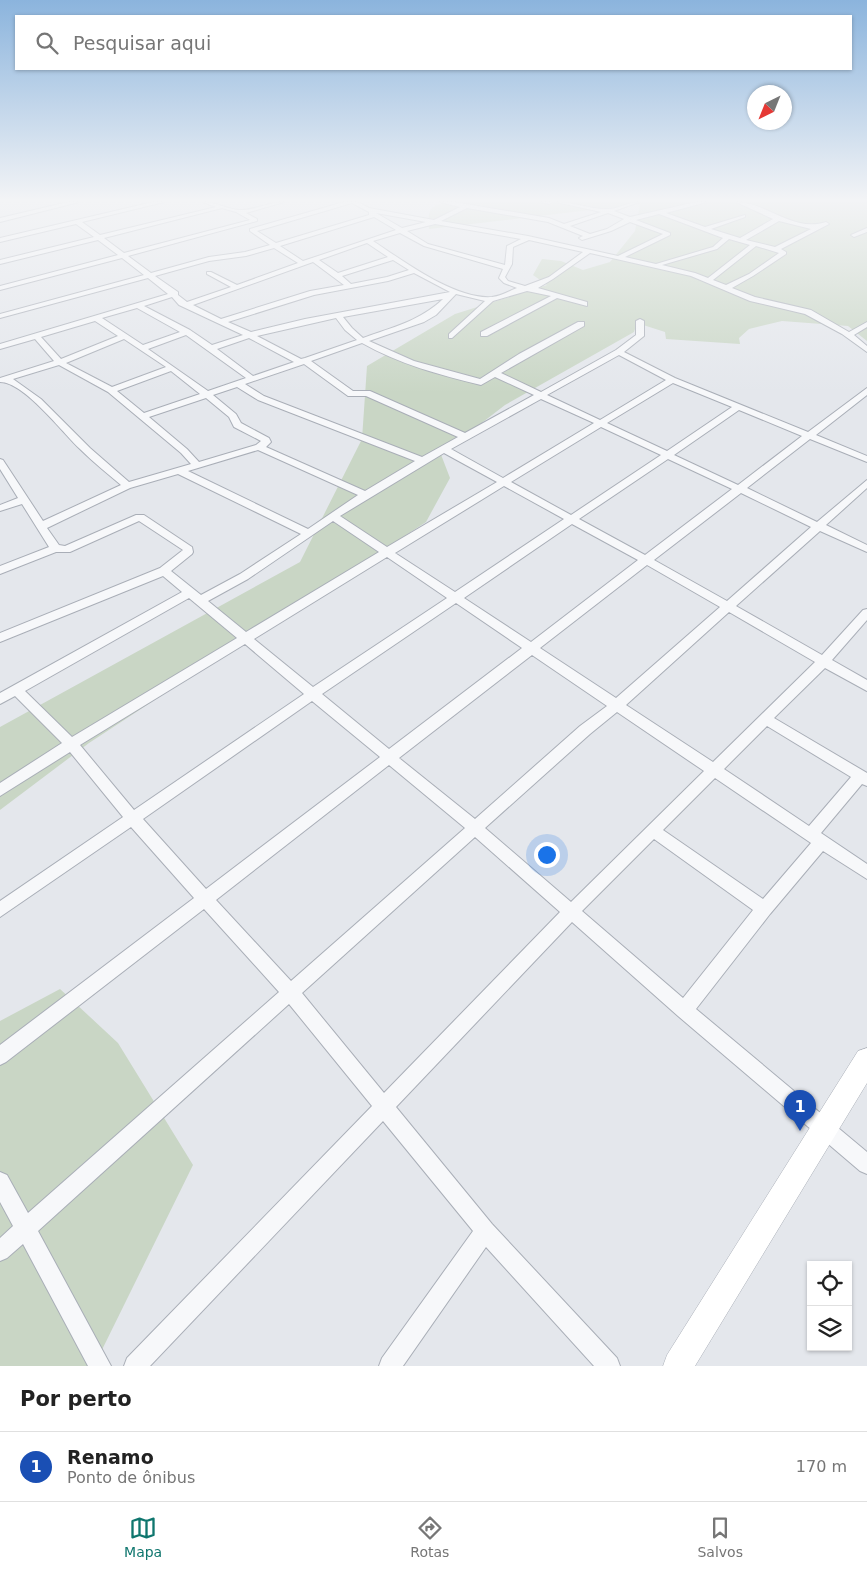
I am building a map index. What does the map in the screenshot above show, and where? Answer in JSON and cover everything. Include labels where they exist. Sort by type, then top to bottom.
[{"type":"street","points":[[0,288],[86,266]]},
{"type":"street","points":[[137,266],[175,294],[186,305],[301,360],[351,394],[367,392],[466,437]]},
{"type":"street","points":[[0,316],[184,266]]},
{"type":"street","points":[[186,305],[295,266]]},
{"type":"street","points":[[324,266],[349,286]]},
{"type":"street","points":[[337,275],[367,266]]},
{"type":"street","points":[[409,266],[452,294]]},
{"type":"street","points":[[499,266],[507,268],[502,275],[502,280],[524,288]]},
{"type":"street","points":[[532,288],[568,266]]},
{"type":"street","points":[[659,266],[709,280],[754,299],[808,312],[829,322],[867,350]]},
{"type":"street","points":[[709,280],[727,266]]},
{"type":"street","points":[[726,288],[765,266]]},
{"type":"street","points":[[222,321],[292,298],[398,276],[416,270]]},
{"type":"street","points":[[209,274],[237,288]]},
{"type":"street","points":[[272,275],[278,283]]},
{"type":"street","points":[[452,336],[491,299],[524,288],[532,288],[584,304]]},
{"type":"street","points":[[0,347],[98,319],[175,294]]},
{"type":"street","points":[[144,416],[426,318],[452,294]]},
{"type":"street","points":[[212,348],[250,335],[338,315],[452,294],[491,299]]},
{"type":"street","points":[[484,334],[558,295]]},
{"type":"street","points":[[139,306],[212,348],[252,379]]},
{"type":"street","points":[[338,315],[350,331],[386,352],[427,367],[484,382],[522,356],[582,324]]},
{"type":"street","points":[[42,526],[127,486],[259,448],[266,440],[238,425],[233,416],[172,368],[98,319]]},
{"type":"street","points":[[0,699],[195,596],[254,572],[366,495],[444,449],[619,352],[640,336],[640,321]]},
{"type":"street","points":[[848,335],[867,324]]},
{"type":"street","points":[[143,348],[187,332]]},
{"type":"street","points":[[3,380],[93,351],[125,336]]},
{"type":"street","points":[[37,337],[59,362],[111,390],[144,416],[197,465]]},
{"type":"street","points":[[619,352],[672,380],[867,459]]},
{"type":"street","points":[[111,390],[172,368]]},
{"type":"street","points":[[496,374],[867,549]]},
{"type":"street","points":[[3,380],[19,385],[44,404],[83,447],[127,486]]},
{"type":"street","points":[[0,790],[70,744],[672,380]]},
{"type":"street","points":[[238,384],[261,398],[423,461]]},
{"type":"street","points":[[0,1056],[867,391]]},
{"type":"street","points":[[0,910],[313,694],[740,406]]},
{"type":"street","points":[[259,448],[366,495]]},
{"type":"street","points":[[444,449],[646,560],[867,686]]},
{"type":"street","points":[[0,462],[56,548]]},
{"type":"street","points":[[178,470],[309,534]]},
{"type":"street","points":[[0,1251],[585,730],[617,705],[867,483]]},
{"type":"street","points":[[0,508],[23,500]]},
{"type":"street","points":[[0,570],[56,548],[66,550],[74,547],[140,517],[188,549],[186,555],[164,570],[0,638]]},
{"type":"street","points":[[334,517],[867,872]]},
{"type":"street","points":[[164,570],[475,828],[684,1010],[867,1164]]},
{"type":"street","points":[[135,1366],[385,1108],[571,912],[712,770],[824,661],[867,612]]},
{"type":"street","points":[[17,690],[70,744],[133,819],[290,992],[485,1231],[609,1366]]},
{"type":"street","points":[[684,1010],[764,909],[816,837],[863,778],[765,718]]},
{"type":"street","points":[[652,830],[764,909]]},
{"type":"street","points":[[678,1366],[867,1060]]},
{"type":"street","points":[[0,1182],[100,1366]]},
{"type":"street","points":[[390,1366],[485,1231]]},
{"type":"green space","points":[[538,266],[573,266],[583,270],[597,266],[867,266],[867,341],[848,326],[782,321],[749,329],[739,338],[740,344],[666,339],[665,332],[637,323],[634,332],[505,405],[457,442],[440,452],[450,478],[426,522],[89,743],[0,810],[0,727],[300,562],[362,439],[367,366],[455,314],[547,285],[533,275]]},
{"type":"green space","points":[[60,989],[118,1043],[193,1165],[94,1366],[0,1366],[0,1021]]},
{"type":"place","name":"Renamo","points":[[800,1131]]}]
